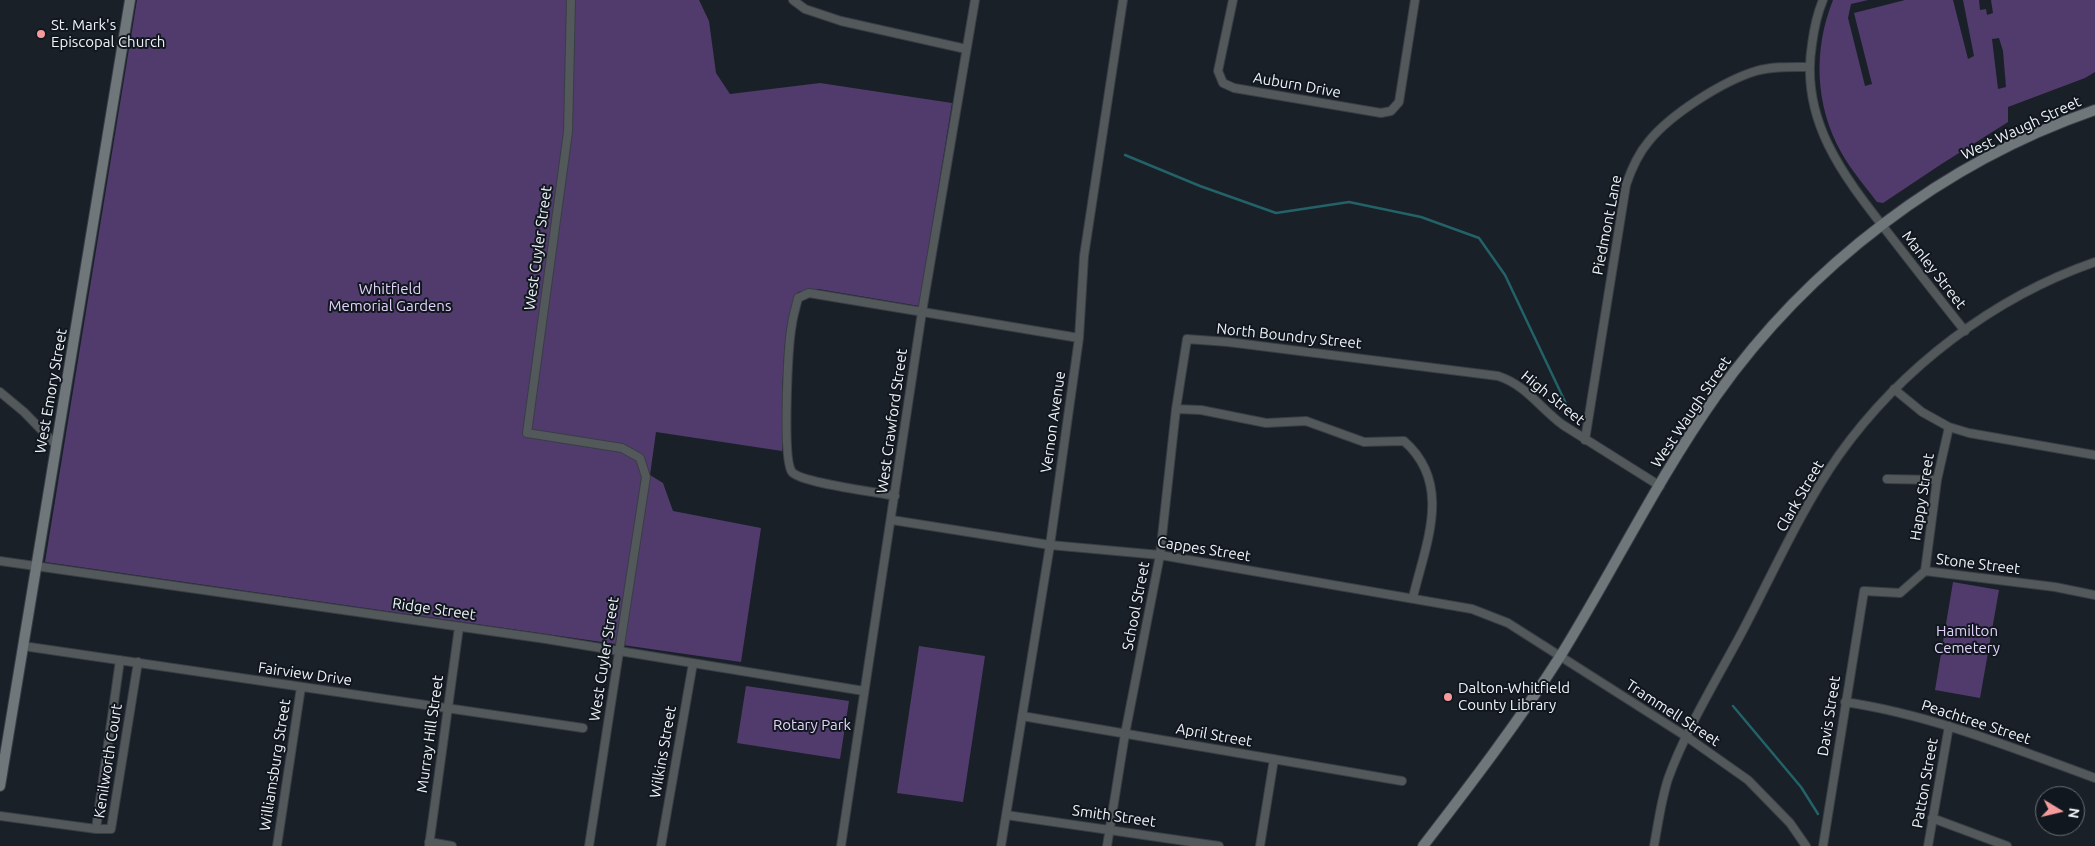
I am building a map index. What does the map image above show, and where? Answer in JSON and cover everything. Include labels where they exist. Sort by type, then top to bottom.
[{"type":"street","name":"West Emory Street","points":[[0,786],[130,0]]},
{"type":"street","name":"West Cuyler Street","points":[[571,0],[568,132],[527,433],[622,448],[640,458],[646,477],[588,846]]},
{"type":"street","points":[[793,0],[805,10],[841,21],[966,49]]},
{"type":"street","name":"West Crawford Street","points":[[841,846],[892,520],[922,312],[975,0]]},
{"type":"street","name":"Vernon Avenue","points":[[1000,846],[1050,545],[1078,338],[1084,256],[1123,0]]},
{"type":"street","name":"Auburn Drive","points":[[1233,0],[1218,71],[1223,82],[1234,88],[1381,113],[1391,111],[1399,102],[1415,0]]},
{"type":"street","name":"Manley Street","points":[[1823,0],[1815,25],[1809,66],[1814,109],[1829,147],[1840,168],[1882,226],[1965,331]]},
{"type":"street","name":"Piedmont Lane","points":[[1585,440],[1626,185],[1632,168],[1648,142],[1664,126],[1723,85],[1758,70],[1809,66]]},
{"type":"street","name":"West Waugh Street","points":[[1423,846],[1510,728],[1560,656],[1660,486],[1716,396],[1754,346],[1825,272],[1882,226],[1934,189],[2028,137],[2095,110]]},
{"type":"street","name":"Clark Street","points":[[1654,846],[1668,778],[1687,737],[1801,519],[1839,455],[1894,389],[1912,372],[1965,331],[1990,313],[2051,280],[2095,262]]},
{"type":"street","points":[[895,496],[816,482],[802,478],[792,472],[786,453],[788,366],[792,324],[798,298],[810,293],[1078,338]]},
{"type":"street","name":"North Boundry Street","points":[[1187,340],[1228,342],[1387,361]]},
{"type":"street","name":"School Street","points":[[1106,846],[1125,734],[1160,555],[1176,409],[1187,340]]},
{"type":"street","name":"High Street","points":[[1387,361],[1508,379],[1524,389],[1552,416],[1585,440],[1660,486]]},
{"type":"street","points":[[1894,389],[1922,412],[1949,427],[1969,433],[2095,455]]},
{"type":"street","points":[[0,392],[57,446]]},
{"type":"street","points":[[1176,409],[1201,410],[1266,423],[1306,421],[1364,442],[1404,441],[1412,448],[1427,472],[1434,498],[1431,520],[1413,597]]},
{"type":"street","name":"Happy Street","points":[[1925,571],[1937,480],[1949,427]]},
{"type":"street","points":[[1887,479],[1937,480]]},
{"type":"street","name":"Cappes Street","points":[[892,520],[1050,545],[1160,555],[1413,597],[1472,609],[1508,623]]},
{"type":"street","name":"Ridge Street","points":[[0,561],[460,627],[864,691]]},
{"type":"street","name":"Stone Street","points":[[1864,591],[1900,593],[1925,571],[2055,587],[2095,595]]},
{"type":"street","name":"Davis Street","points":[[1823,846],[1864,591]]},
{"type":"street","name":"Trammell Street","points":[[1508,623],[1687,737],[1748,780],[1790,823],[1806,846]]},
{"type":"street","name":"Murray Hill Street","points":[[429,844],[460,627]]},
{"type":"street","name":"Fairview Drive","points":[[23,646],[583,728]]},
{"type":"street","name":"Kenilworth Court","points":[[120,660],[96,829],[108,830],[113,825],[138,662]]},
{"type":"street","name":"Wilkins Street","points":[[661,846],[692,663]]},
{"type":"street","name":"Williamsburg Street","points":[[277,846],[301,687]]},
{"type":"street","name":"Peachtree Street","points":[[1845,702],[1885,708],[1948,726],[2095,778]]},
{"type":"street","name":"April Street","points":[[1022,716],[1402,781]]},
{"type":"street","name":"Patton Street","points":[[1928,846],[1948,726]]},
{"type":"street","points":[[1260,846],[1274,758]]},
{"type":"street","name":"Smith Street","points":[[1006,815],[1219,846]]},
{"type":"street","points":[[0,816],[96,829]]},
{"type":"street","points":[[1932,818],[2007,846]]},
{"type":"street","points":[[429,844],[452,846]]},
{"type":"green space","name":"Whitfield Memorial Gardens","points":[[137,0],[699,0],[709,21],[716,73],[730,94],[820,83],[952,103],[919,306],[818,289],[798,292],[792,307],[785,347],[782,391],[782,451],[656,432],[650,475],[663,483],[673,511],[761,528],[741,662],[45,562]]},
{"type":"green space","points":[[1833,0],[1868,0],[1851,4],[1848,18],[1865,86],[1872,84],[1854,13],[1905,0],[1953,0],[1968,59],[1974,56],[1963,0],[1979,0],[1980,10],[1986,9],[1987,15],[1993,13],[1991,0],[2095,0],[2095,72],[2085,78],[2008,107],[2008,122],[1883,203],[1877,202],[1845,159],[1832,134],[1826,115],[1820,77],[1820,58],[1822,38]],"holes":[[[1999,38],[2003,51],[2006,87],[1998,89],[1992,39]]]},
{"type":"green space","name":"Hamilton Cemetery","points":[[1953,582],[1999,590],[1980,698],[1935,690]]},
{"type":"green space","points":[[919,646],[985,656],[963,802],[897,793]]},
{"type":"green space","name":"Rotary Park","points":[[746,686],[849,701],[840,759],[737,743]]},
{"type":"waterway","points":[[1125,155],[1200,186],[1276,213],[1349,202],[1421,217],[1479,238],[1505,275],[1569,410]]},
{"type":"waterway","points":[[1733,706],[1801,787],[1818,814]]},
{"type":"place","name":"St. Mark's Episcopal Church","points":[[41,34]]},
{"type":"place","name":"Dalton-Whitfield County Library","points":[[1448,697]]}]
